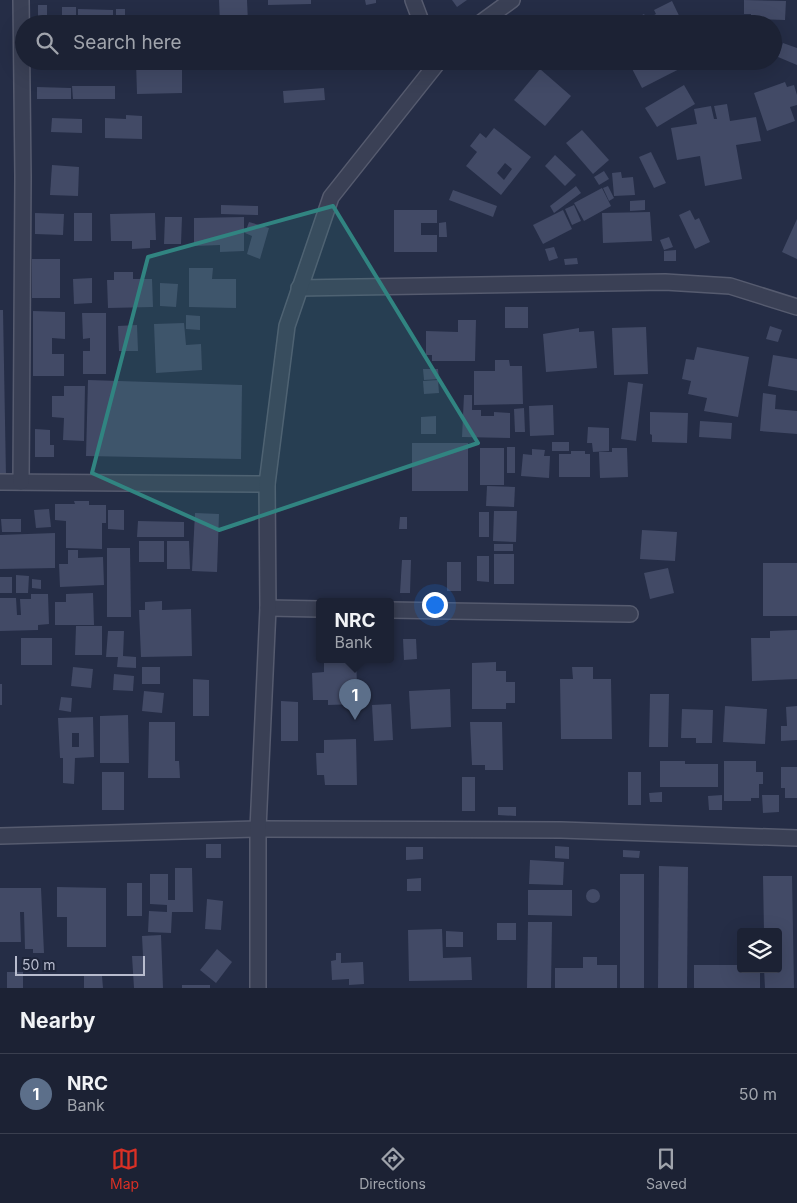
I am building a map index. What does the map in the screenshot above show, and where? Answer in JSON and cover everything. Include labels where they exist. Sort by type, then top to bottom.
[{"type":"street","points":[[21,0],[21,15]]},
{"type":"street","points":[[413,0],[419,15]]},
{"type":"street","points":[[491,15],[512,0]]},
{"type":"street","points":[[20,482],[23,176],[22,70]]},
{"type":"street","points":[[258,988],[258,829],[268,608],[267,484],[288,326],[299,288],[331,197],[430,70]]},
{"type":"street","points":[[299,288],[665,282],[730,286],[797,307]]},
{"type":"street","points":[[0,482],[267,484]]},
{"type":"street","points":[[268,608],[316,609]]},
{"type":"street","points":[[394,610],[630,614]]},
{"type":"street","points":[[0,836],[258,829],[562,830],[797,838]]},
{"type":"highlighted area","points":[[333,206],[478,443],[219,530],[92,473],[148,257]]},
{"type":"building","points":[[219,0],[247,0],[248,15],[220,15]]},
{"type":"building","points":[[268,0],[311,0],[311,4],[268,5]]},
{"type":"building","points":[[365,0],[376,0],[376,3],[366,5]]},
{"type":"building","points":[[452,0],[467,0],[457,7]]},
{"type":"building","points":[[744,0],[786,1],[785,20],[782,20],[782,15],[744,14]]},
{"type":"building","points":[[672,1],[679,15],[654,15],[656,14],[654,10]]},
{"type":"building","points":[[38,5],[47,5],[47,15],[38,15]]},
{"type":"building","points":[[62,7],[76,7],[76,15],[62,15]]},
{"type":"building","points":[[78,9],[113,10],[113,15],[78,15]]},
{"type":"building","points":[[116,9],[125,9],[125,15],[116,15]]},
{"type":"building","points":[[783,43],[797,48],[797,65],[782,59]]},
{"type":"building","points":[[136,70],[182,70],[182,93],[137,94]]},
{"type":"building","points":[[539,70],[571,96],[545,126],[514,100]]},
{"type":"building","points":[[633,70],[677,70],[642,88]]},
{"type":"building","points":[[785,82],[787,87],[794,85],[797,95],[797,105],[790,107],[795,121],[767,131],[754,93]]},
{"type":"building","points":[[684,85],[695,104],[657,127],[645,108]]},
{"type":"building","points":[[72,86],[115,86],[115,99],[73,99]]},
{"type":"building","points":[[37,87],[71,88],[71,99],[37,99]]},
{"type":"building","points":[[324,88],[325,100],[284,103],[283,91]]},
{"type":"building","points":[[727,104],[730,121],[756,117],[761,141],[736,145],[742,179],[705,186],[700,156],[677,160],[671,128],[697,124],[694,109],[711,106],[714,119],[717,119],[714,106]]},
{"type":"building","points":[[126,115],[142,116],[142,139],[105,138],[105,118],[126,119]]},
{"type":"building","points":[[52,118],[82,119],[82,133],[51,132]]},
{"type":"building","points":[[494,128],[531,157],[501,195],[466,166],[477,152],[470,146],[480,133],[486,138]],"holes":[[[505,163],[512,169],[504,180],[497,173]]]},
{"type":"building","points":[[582,130],[609,160],[593,174],[566,143]]},
{"type":"building","points":[[651,152],[666,183],[654,188],[639,157]]},
{"type":"building","points":[[555,155],[576,175],[565,186],[545,166]]},
{"type":"building","points":[[52,165],[79,167],[78,196],[50,195]]},
{"type":"building","points":[[604,171],[609,179],[599,185],[594,177]]},
{"type":"building","points":[[621,172],[622,178],[633,177],[635,195],[614,196],[612,173]]},
{"type":"building","points":[[576,186],[581,193],[554,213],[550,206]]},
{"type":"building","points":[[608,186],[614,198],[609,201],[603,188]]},
{"type":"building","points":[[602,188],[611,206],[584,221],[574,203]]},
{"type":"building","points":[[453,190],[497,206],[493,217],[449,200]]},
{"type":"building","points":[[645,200],[645,210],[630,211],[630,201]]},
{"type":"building","points":[[221,205],[258,206],[258,215],[221,214]]},
{"type":"building","points":[[574,205],[581,221],[572,225],[565,209]]},
{"type":"building","points":[[394,210],[437,210],[437,223],[421,223],[421,235],[437,235],[437,252],[394,252]]},
{"type":"building","points":[[563,210],[572,229],[543,244],[533,225]]},
{"type":"building","points":[[690,210],[695,220],[699,218],[710,242],[695,249],[679,215]]},
{"type":"building","points":[[650,212],[652,241],[603,243],[602,213]]},
{"type":"building","points":[[35,213],[64,214],[63,235],[35,234]]},
{"type":"building","points":[[74,213],[92,213],[92,241],[74,241]]},
{"type":"building","points":[[155,213],[156,240],[150,240],[150,248],[132,249],[132,241],[111,241],[110,214]]},
{"type":"building","points":[[165,217],[182,217],[181,244],[164,244]]},
{"type":"building","points":[[244,217],[244,251],[220,252],[220,245],[194,246],[194,218]]},
{"type":"building","points":[[797,219],[797,259],[782,252]]},
{"type":"building","points":[[249,222],[269,228],[260,259],[247,254],[252,236],[245,233]]},
{"type":"building","points":[[446,222],[447,237],[439,237],[439,223]]},
{"type":"building","points":[[669,237],[673,247],[664,250],[660,240]]},
{"type":"building","points":[[554,247],[558,258],[549,261],[545,249]]},
{"type":"building","points":[[676,250],[676,261],[664,261],[664,251]]},
{"type":"building","points":[[577,258],[578,264],[565,265],[564,259]]},
{"type":"building","points":[[32,259],[60,259],[60,298],[32,298]]},
{"type":"building","points":[[189,268],[213,268],[212,279],[236,279],[236,308],[189,307]]},
{"type":"building","points":[[114,272],[133,272],[133,279],[152,279],[153,307],[108,308],[107,280],[114,280]]},
{"type":"building","points":[[92,278],[92,303],[74,304],[73,279]]},
{"type":"building","points":[[160,283],[178,284],[176,307],[160,306]]},
{"type":"building","points":[[505,307],[528,307],[528,328],[505,328]]},
{"type":"building","points":[[0,310],[3,310],[6,477],[0,477]]},
{"type":"building","points":[[33,311],[65,312],[65,339],[52,338],[52,354],[64,354],[64,376],[33,376]]},
{"type":"building","points":[[82,313],[106,313],[106,374],[83,374],[83,351],[90,351],[90,338],[83,339]]},
{"type":"building","points":[[186,315],[200,316],[200,330],[186,329]]},
{"type":"building","points":[[458,320],[476,320],[475,361],[432,361],[432,355],[426,355],[426,331],[458,332]]},
{"type":"building","points":[[184,323],[186,345],[201,344],[202,370],[156,373],[154,324]]},
{"type":"building","points":[[137,325],[138,351],[119,351],[118,326]]},
{"type":"building","points":[[770,326],[782,330],[778,342],[766,339]]},
{"type":"building","points":[[646,327],[648,374],[614,375],[612,328]]},
{"type":"building","points":[[579,328],[579,332],[594,331],[597,368],[546,372],[543,334]]},
{"type":"building","points":[[697,347],[749,357],[738,417],[704,411],[707,398],[688,394],[691,381],[682,379],[686,359],[694,360]]},
{"type":"building","points":[[773,355],[797,359],[797,391],[768,386]]},
{"type":"building","points":[[495,360],[509,360],[510,366],[522,366],[523,404],[474,405],[474,371],[495,371]]},
{"type":"building","points":[[423,369],[438,369],[439,379],[424,380]]},
{"type":"building","points":[[88,380],[242,385],[241,459],[86,456]]},
{"type":"building","points":[[438,380],[439,393],[424,394],[423,381]]},
{"type":"building","points":[[628,382],[643,384],[636,441],[621,439]]},
{"type":"building","points":[[64,386],[85,386],[84,441],[63,440],[64,418],[52,417],[52,396],[64,396]]},
{"type":"building","points":[[763,393],[776,395],[775,409],[797,411],[797,434],[760,431]]},
{"type":"building","points":[[464,395],[472,395],[472,410],[481,410],[481,416],[494,416],[494,412],[510,413],[510,438],[462,437]]},
{"type":"building","points":[[553,405],[554,435],[530,436],[529,406]]},
{"type":"building","points":[[524,408],[525,432],[515,432],[514,409]]},
{"type":"building","points":[[650,412],[688,413],[687,443],[652,442]]},
{"type":"building","points":[[436,416],[436,434],[421,434],[421,417]]},
{"type":"building","points":[[700,421],[732,423],[731,439],[699,437]]},
{"type":"building","points":[[588,427],[609,428],[609,451],[593,452],[592,443],[587,443]]},
{"type":"building","points":[[35,429],[50,430],[50,445],[54,445],[54,457],[35,457]]},
{"type":"building","points":[[552,442],[569,442],[569,451],[552,451]]},
{"type":"building","points":[[412,443],[468,443],[468,491],[412,491]]},
{"type":"building","points":[[507,447],[515,447],[515,473],[507,473]]},
{"type":"building","points":[[480,448],[504,448],[504,485],[480,485]]},
{"type":"building","points":[[612,448],[627,448],[628,477],[600,478],[599,452],[612,452]]},
{"type":"building","points":[[532,449],[545,450],[544,456],[550,456],[549,478],[521,476],[523,454],[532,455]]},
{"type":"building","points":[[571,451],[585,451],[585,454],[590,454],[590,477],[559,477],[559,454],[571,454]]},
{"type":"building","points":[[487,486],[515,487],[514,507],[486,506]]},
{"type":"building","points":[[74,501],[89,501],[89,505],[106,505],[106,523],[102,523],[102,549],[66,548],[66,521],[55,520],[55,504],[75,504]]},
{"type":"building","points":[[49,509],[51,527],[36,528],[34,510]]},
{"type":"building","points":[[108,510],[124,510],[124,530],[108,529]]},
{"type":"building","points":[[494,511],[517,511],[516,542],[493,541]]},
{"type":"building","points":[[479,512],[489,512],[489,537],[479,537]]},
{"type":"building","points":[[195,513],[219,514],[217,572],[192,571]]},
{"type":"building","points":[[400,517],[407,517],[407,529],[399,529]]},
{"type":"building","points":[[1,519],[21,519],[21,532],[2,532]]},
{"type":"building","points":[[138,521],[184,522],[184,537],[137,537]]},
{"type":"building","points":[[642,530],[677,532],[675,561],[640,559]]},
{"type":"building","points":[[55,533],[55,568],[0,569],[0,535]]},
{"type":"building","points":[[139,541],[164,541],[164,562],[139,562]]},
{"type":"building","points":[[167,541],[189,541],[190,569],[167,569]]},
{"type":"building","points":[[494,544],[513,544],[513,551],[494,551]]},
{"type":"building","points":[[107,548],[130,548],[131,617],[107,617]]},
{"type":"building","points":[[68,550],[78,550],[78,558],[103,557],[104,585],[60,587],[59,564],[68,564]]},
{"type":"building","points":[[494,554],[514,554],[514,584],[494,584]]},
{"type":"building","points":[[477,556],[489,556],[489,582],[477,581]]},
{"type":"building","points":[[402,560],[411,560],[410,593],[400,593]]},
{"type":"building","points":[[447,562],[461,562],[461,591],[447,591]]},
{"type":"building","points":[[763,563],[797,563],[797,616],[763,616]]},
{"type":"building","points":[[668,568],[674,593],[650,599],[644,573]]},
{"type":"building","points":[[16,575],[29,576],[28,593],[16,593]]},
{"type":"building","points":[[0,577],[12,577],[12,593],[0,593]]},
{"type":"building","points":[[32,579],[41,580],[41,589],[32,588]]},
{"type":"building","points":[[93,593],[94,625],[55,625],[55,602],[66,602],[66,594]]},
{"type":"building","points":[[31,594],[48,594],[49,624],[38,625],[38,630],[0,631],[0,598],[16,598],[17,615],[21,615],[20,599],[31,599]]},
{"type":"building","points":[[162,601],[162,610],[191,609],[192,656],[141,657],[139,610],[145,610],[145,602]]},
{"type":"building","points":[[76,626],[102,626],[102,655],[75,655]]},
{"type":"building","points":[[797,630],[797,679],[752,681],[751,638],[770,638],[770,631]]},
{"type":"building","points":[[108,631],[124,631],[123,656],[136,657],[136,668],[117,667],[118,657],[106,657]]},
{"type":"building","points":[[21,638],[52,638],[52,665],[21,665]]},
{"type":"building","points":[[403,639],[416,639],[417,659],[404,660]]},
{"type":"building","points":[[496,662],[496,671],[506,671],[506,682],[515,682],[515,703],[506,703],[506,709],[472,709],[472,663]]},
{"type":"building","points":[[324,663],[356,663],[358,704],[328,705],[328,700],[313,700],[312,673],[324,672]]},
{"type":"building","points":[[73,667],[93,669],[91,688],[71,686]]},
{"type":"building","points":[[142,667],[160,667],[160,684],[142,684]]},
{"type":"building","points":[[572,667],[593,667],[593,679],[611,679],[612,739],[561,739],[560,679],[573,679]]},
{"type":"building","points":[[114,674],[134,676],[133,691],[113,690]]},
{"type":"building","points":[[193,679],[209,680],[209,716],[193,716]]},
{"type":"building","points":[[0,684],[2,684],[2,705],[0,705]]},
{"type":"building","points":[[450,689],[451,727],[411,729],[409,691]]},
{"type":"building","points":[[144,691],[164,693],[162,713],[142,711]]},
{"type":"building","points":[[650,694],[669,694],[668,747],[649,747]]},
{"type":"building","points":[[61,697],[72,698],[71,712],[59,710]]},
{"type":"building","points":[[281,701],[298,702],[298,741],[281,741]]},
{"type":"building","points":[[391,704],[393,740],[374,741],[372,705]]},
{"type":"building","points":[[725,706],[767,709],[765,744],[723,742]]},
{"type":"building","points":[[797,706],[797,740],[781,741],[781,726],[787,726],[786,707]]},
{"type":"building","points":[[682,709],[713,710],[712,743],[696,743],[696,738],[681,738]]},
{"type":"building","points":[[128,715],[129,763],[100,763],[100,716]]},
{"type":"building","points":[[93,717],[94,757],[75,758],[74,784],[63,783],[63,758],[60,758],[58,718]],"holes":[[[72,733],[79,733],[79,747],[72,747]]]},
{"type":"building","points":[[149,722],[175,722],[175,761],[179,761],[180,778],[148,778]]},
{"type":"building","points":[[470,722],[502,722],[503,770],[485,770],[485,765],[472,765]]},
{"type":"building","points":[[356,739],[357,785],[325,785],[324,775],[317,775],[316,753],[324,753],[324,740]]},
{"type":"building","points":[[660,761],[685,761],[685,764],[718,764],[718,787],[660,787]]},
{"type":"building","points":[[724,761],[756,761],[756,772],[763,772],[763,784],[759,784],[759,798],[751,798],[751,801],[724,801]]},
{"type":"building","points":[[781,767],[797,767],[797,798],[785,798],[785,788],[781,788]]},
{"type":"building","points":[[102,772],[124,772],[124,810],[102,810]]},
{"type":"building","points":[[628,772],[641,772],[641,805],[628,805]]},
{"type":"building","points":[[462,777],[475,777],[475,811],[462,811]]},
{"type":"building","points":[[662,792],[662,802],[650,802],[649,793]]},
{"type":"building","points":[[722,795],[722,810],[709,810],[708,796]]},
{"type":"building","points":[[762,795],[779,795],[779,812],[763,813]]},
{"type":"building","points":[[498,807],[516,807],[516,816],[498,815]]},
{"type":"building","points":[[206,844],[221,844],[221,858],[206,858]]},
{"type":"building","points":[[555,846],[569,847],[569,859],[555,858]]},
{"type":"building","points":[[406,847],[423,847],[423,859],[406,860]]},
{"type":"building","points":[[623,850],[640,851],[639,858],[623,857]]},
{"type":"building","points":[[530,860],[564,862],[563,885],[529,884]]},
{"type":"building","points":[[659,866],[688,867],[687,988],[658,988]]},
{"type":"building","points":[[175,868],[192,868],[193,912],[172,912],[171,933],[148,932],[149,911],[167,912],[167,905],[150,904],[150,874],[168,874],[168,900],[175,900]]},
{"type":"building","points":[[620,874],[644,874],[644,988],[620,988]]},
{"type":"building","points":[[763,876],[792,876],[794,988],[765,988],[764,973],[782,973],[782,928],[764,928]]},
{"type":"building","points":[[421,878],[421,891],[407,891],[407,879]]},
{"type":"building","points":[[127,883],[142,883],[142,916],[127,916]]},
{"type":"building","points":[[57,887],[106,888],[106,947],[67,947],[67,917],[57,917]]},
{"type":"building","points":[[0,888],[41,888],[44,953],[33,953],[33,949],[25,949],[24,912],[20,912],[21,942],[0,942]]},
{"type":"building","points":[[590,889],[596,889],[600,896],[596,903],[590,903],[586,899],[586,893]]},
{"type":"building","points":[[528,890],[572,890],[572,916],[528,915]]},
{"type":"building","points":[[207,899],[223,901],[221,930],[205,929]]},
{"type":"building","points":[[528,922],[552,922],[551,988],[527,988]]},
{"type":"building","points":[[497,923],[516,923],[516,940],[497,940]]},
{"type":"building","points":[[442,929],[443,958],[471,957],[472,980],[409,981],[408,930]]},
{"type":"building","points":[[446,931],[463,932],[463,947],[446,947]]},
{"type":"building","points":[[161,935],[163,988],[134,988],[132,956],[143,956],[142,936]]},
{"type":"building","points":[[217,949],[232,962],[216,983],[200,970]]},
{"type":"building","points":[[336,953],[341,953],[341,963],[363,962],[364,984],[349,985],[349,979],[332,980],[331,961],[336,960]]},
{"type":"building","points":[[583,957],[597,957],[597,965],[617,965],[617,988],[555,988],[555,968],[583,968]]},
{"type":"building","points":[[694,965],[737,965],[737,973],[760,973],[760,988],[694,988]]},
{"type":"building","points":[[7,972],[23,972],[23,988],[7,988]]},
{"type":"building","points":[[84,976],[102,976],[103,988],[84,988]]},
{"type":"building","points":[[182,985],[210,985],[210,988],[182,988]]},
{"type":"place","name":"NRC","points":[[355,720]]}]
